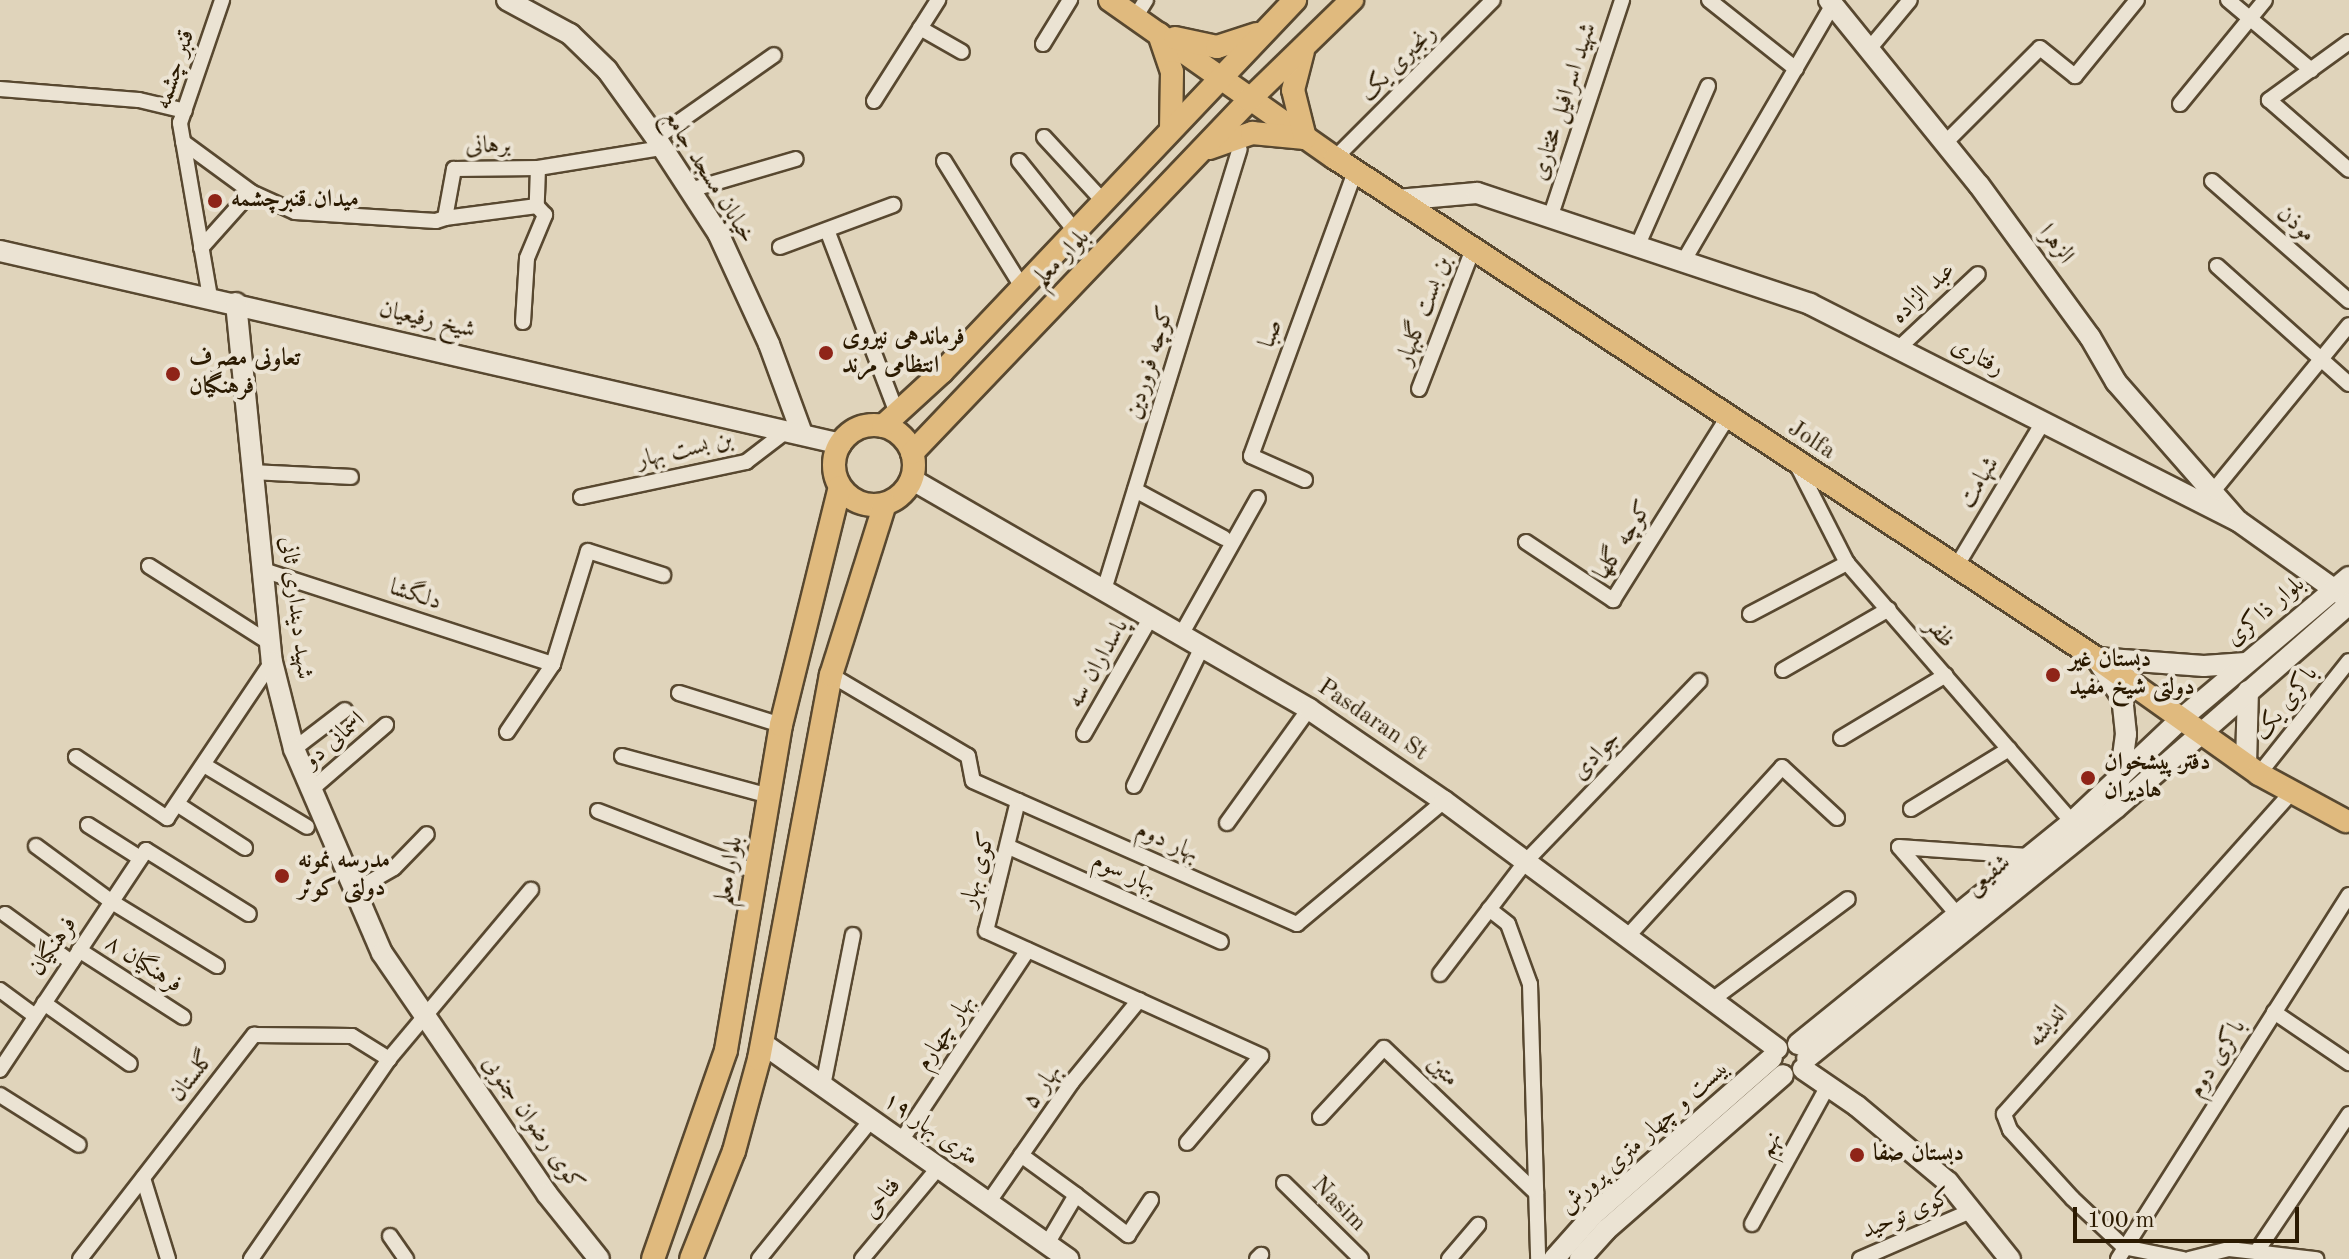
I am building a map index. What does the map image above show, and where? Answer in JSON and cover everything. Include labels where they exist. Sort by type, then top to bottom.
[{"type":"main road","name":"Jolfa","points":[[1110,0],[1141,8],[1159,33],[1249,100],[1355,172],[2096,658],[2253,769],[2291,793],[2348,821]]},
{"type":"main road","name":"بلوار معلم","points":[[890,420],[1022,287],[1295,0]]},
{"type":"main road","name":"بلوار معلم","points":[[912,453],[1249,100],[1352,0]]},
{"type":"main road","points":[[1171,129],[1174,84],[1159,33],[1217,47],[1264,31]]},
{"type":"main road","points":[[1200,152],[1252,133],[1305,138],[1293,90],[1305,46]]},
{"type":"main road","points":[[691,1259],[734,1151],[762,1043],[831,675],[885,504],[911,479],[912,453],[890,420],[853,432],[841,444],[834,459],[840,487],[862,504],[885,504]]},
{"type":"main road","name":"بلوار معلم","points":[[653,1259],[726,1050],[781,725],[840,487]]},
{"type":"street","name":"قنبر چشمه","points":[[210,297],[180,123],[222,0]]},
{"type":"street","name":"خیابان مسجد جامع","points":[[507,0],[570,34],[607,70],[659,143],[690,190],[739,278],[795,430]]},
{"type":"street","points":[[874,101],[938,0]]},
{"type":"street","points":[[1043,44],[1070,0]]},
{"type":"street","name":"رنجبری یک","points":[[1335,158],[1493,0]]},
{"type":"street","name":"شهید اسرافیل مختاری","points":[[1550,218],[1622,0]]},
{"type":"street","points":[[1709,0],[1796,69]]},
{"type":"street","points":[[1870,48],[1910,0]]},
{"type":"street","points":[[1945,143],[2040,48],[2075,76],[2137,0]]},
{"type":"street","points":[[2228,0],[2311,70]]},
{"type":"street","points":[[2180,104],[2265,0]]},
{"type":"street","points":[[1683,262],[1796,69],[1831,2]]},
{"type":"street","name":"الزهرا","points":[[1831,2],[1945,143],[2090,337],[2116,382],[2214,490],[2238,521]]},
{"type":"street","points":[[920,28],[962,52]]},
{"type":"street","points":[[2349,42],[2269,100],[2349,170]]},
{"type":"street","points":[[538,168],[659,143],[774,55]]},
{"type":"street","points":[[1637,247],[1708,86]]},
{"type":"street","points":[[0,89],[139,100],[185,111]]},
{"type":"street","points":[[1044,137],[1103,201]]},
{"type":"street","points":[[183,142],[251,192],[295,212],[445,218],[537,206]]},
{"type":"street","name":"کوچه فروردین","points":[[1104,590],[1240,149]]},
{"type":"street","points":[[690,190],[796,159]]},
{"type":"street","points":[[944,161],[1022,287]]},
{"type":"street","points":[[1019,161],[1075,231]]},
{"type":"street","name":"برهانی","points":[[445,218],[454,169],[538,168],[537,206],[545,215],[527,258],[523,322]]},
{"type":"street","name":"صبا","points":[[1305,480],[1251,456],[1355,172]]},
{"type":"street","name":"موذن","points":[[2212,181],[2349,301]]},
{"type":"street","points":[[201,248],[251,192]]},
{"type":"street","name":"رفتاری","points":[[1397,200],[1477,193],[1810,304],[1901,346],[2238,521]]},
{"type":"street","points":[[780,247],[893,205]]},
{"type":"street","points":[[827,230],[890,420]]},
{"type":"street","name":"بن بست گلبهار","points":[[1419,389],[1473,249]]},
{"type":"street","name":"شیخ رفیعیان","points":[[0,251],[795,430],[841,444]]},
{"type":"street","points":[[2217,266],[2349,384]]},
{"type":"street","name":"عبد الزاده","points":[[1901,346],[1978,274]]},
{"type":"street","name":"شهید دینداری ثانی","points":[[236,303],[271,653],[294,749],[352,892],[382,953],[428,1016]]},
{"type":"street","points":[[2214,490],[2349,325]]},
{"type":"street","name":"کوچه گلها","points":[[1526,542],[1613,600],[1728,417]]},
{"type":"street","name":"شهامت","points":[[1956,567],[2043,422]]},
{"type":"street","name":"بن بست بهار","points":[[581,497],[746,462],[795,430]]},
{"type":"street","name":"ظفر","points":[[1795,461],[1847,563],[2072,822]]},
{"type":"street","points":[[253,472],[351,477]]},
{"type":"street","name":"Pasdaran St","points":[[911,479],[1309,709],[1444,801],[1712,1000],[1777,1060]]},
{"type":"street","points":[[1135,490],[1224,538]]},
{"type":"street","points":[[1181,635],[1258,498]]},
{"type":"street","points":[[2238,521],[2345,592]]},
{"type":"street","points":[[507,732],[553,664],[588,551],[663,575]]},
{"type":"street","points":[[1750,614],[1847,563]]},
{"type":"street","points":[[76,757],[167,818],[204,765],[271,653],[149,566]]},
{"type":"street","name":"دلگشا","points":[[263,570],[553,664]]},
{"type":"street","name":"بلوار ذاکری","points":[[2181,719],[2246,663],[2345,592]]},
{"type":"street","name":"بلوار ذاکری","points":[[2201,732],[2248,691],[2345,592]]},
{"type":"street","points":[[1783,670],[1889,609]]},
{"type":"street","name":"پاسداران سه","points":[[1084,734],[1151,617]]},
{"type":"street","points":[[1134,786],[1202,647]]},
{"type":"street","points":[[2096,658],[2204,666],[2246,663]]},
{"type":"street","points":[[2096,658],[2122,698],[2126,734],[2120,779]]},
{"type":"street","name":"باکری یک","points":[[2253,769],[2349,661]]},
{"type":"street","points":[[831,675],[968,756],[973,781],[1018,801]]},
{"type":"street","points":[[1841,738],[1946,675]]},
{"type":"street","name":"جوادی","points":[[1440,974],[1526,861],[1699,681]]},
{"type":"street","points":[[2248,691],[2253,769]]},
{"type":"street","points":[[679,693],[781,725]]},
{"type":"street","points":[[1227,823],[1309,709]]},
{"type":"street","points":[[294,749],[345,710]]},
{"type":"street","name":"شفیعی","points":[[1963,920],[2028,856],[2072,822],[2181,719]]},
{"type":"street","name":"اسمانی دو","points":[[312,789],[386,725]]},
{"type":"street","name":"شفیعی","points":[[1803,1057],[1963,920],[2201,732]]},
{"type":"street","points":[[1911,809],[2009,749]]},
{"type":"street","points":[[622,756],[769,796]]},
{"type":"street","points":[[204,765],[307,827]]},
{"type":"street","points":[[1627,937],[1782,767],[1837,818]]},
{"type":"street","name":"اندیشه","points":[[2121,1253],[2010,1130],[2004,1114],[2291,793]]},
{"type":"street","name":"کوی بهار","points":[[1018,801],[986,931],[1261,1056],[1187,1143]]},
{"type":"street","name":"بهار دوم","points":[[1018,801],[1297,924],[1444,801]]},
{"type":"street","points":[[177,804],[245,848]]},
{"type":"street","points":[[598,811],[756,872]]},
{"type":"street","points":[[88,825],[249,914]]},
{"type":"street","points":[[352,892],[394,868],[427,834]]},
{"type":"street","points":[[36,846],[112,902],[217,966]]},
{"type":"street","name":"بهار سوم","points":[[1009,847],[1221,942]]},
{"type":"street","points":[[1963,920],[1899,847],[2028,856]]},
{"type":"street","name":"فرهنگیان","points":[[0,1070],[143,854]]},
{"type":"street","points":[[251,1259],[389,1059],[531,890]]},
{"type":"street","name":"باکری دوم","points":[[2121,1253],[2349,895]]},
{"type":"street","points":[[1712,1000],[1848,899]]},
{"type":"street","points":[[1489,909],[1508,924],[1530,984],[1538,1259]]},
{"type":"street","name":"فرهنگیان ۸","points":[[5,914],[183,1017]]},
{"type":"street","points":[[823,1086],[853,935]]},
{"type":"street","name":"بهار چهارم","points":[[901,1141],[1028,950]]},
{"type":"street","points":[[0,990],[35,1016]]},
{"type":"street","name":"بهار ۵","points":[[988,1203],[1139,1000]]},
{"type":"street","points":[[44,1003],[130,1064]]},
{"type":"street","points":[[2274,1012],[2349,1063]]},
{"type":"street","name":"کوی رضوان جنوبی","points":[[428,1016],[498,1124],[599,1259]]},
{"type":"street","name":"گلستان","points":[[80,1259],[254,1035],[352,1036],[389,1059]]},
{"type":"street","name":"۱۹ متری بهار","points":[[762,1043],[1068,1259]]},
{"type":"street","name":"متین","points":[[1320,1117],[1384,1048],[1536,1193]]},
{"type":"street","points":[[1777,1060],[1803,1057]]},
{"type":"street","points":[[1777,1060],[1803,1057]]},
{"type":"street","points":[[1803,1057],[1828,1086],[1948,1182],[2010,1259]]},
{"type":"street","name":"بیست و چهار متری پرورش","points":[[1581,1258],[1777,1060]]},
{"type":"street","name":"بیست و چهار متری پرورش","points":[[1554,1259],[1593,1215],[1777,1060]]},
{"type":"street","name":"نهم","points":[[1752,1224],[1828,1086]]},
{"type":"street","points":[[0,1095],[79,1145]]},
{"type":"street","points":[[2257,1251],[2349,1114]]},
{"type":"street","points":[[759,1259],[871,1120]]},
{"type":"street","points":[[1021,1155],[1128,1235],[1151,1200]]},
{"type":"street","name":"فتاحی","points":[[862,1259],[938,1168]]},
{"type":"street","points":[[143,1178],[168,1259]]},
{"type":"street","name":"Nasim","points":[[1284,1183],[1361,1259]]},
{"type":"street","points":[[1047,1244],[1076,1195]]},
{"type":"street","name":"کوی توحید","points":[[1860,1259],[1971,1211]]},
{"type":"street","points":[[1449,1259],[1478,1225]]},
{"type":"street","points":[[390,1236],[406,1259]]},
{"type":"street","points":[[2189,1259],[2229,1249],[2316,1259]]},
{"type":"street","points":[[2121,1253],[2183,1259]]},
{"type":"place","name":"میدان قنبرچشمه","points":[[215,201]]},
{"type":"place","name":"فرماندهی نیروی انتظامی مرند","points":[[826,353]]},
{"type":"place","name":"تعاونی مصرف فرهنگیان","points":[[173,374]]},
{"type":"place","name":"دبستان غیر دولتی شیخ مفید","points":[[2053,675]]},
{"type":"place","name":"دفتر پیشخوان هادیران","points":[[2088,778]]},
{"type":"place","name":"مدرسه نمونه دولتی کوثر","points":[[282,876]]},
{"type":"place","name":"دبستان صفا","points":[[1857,1155]]}]
